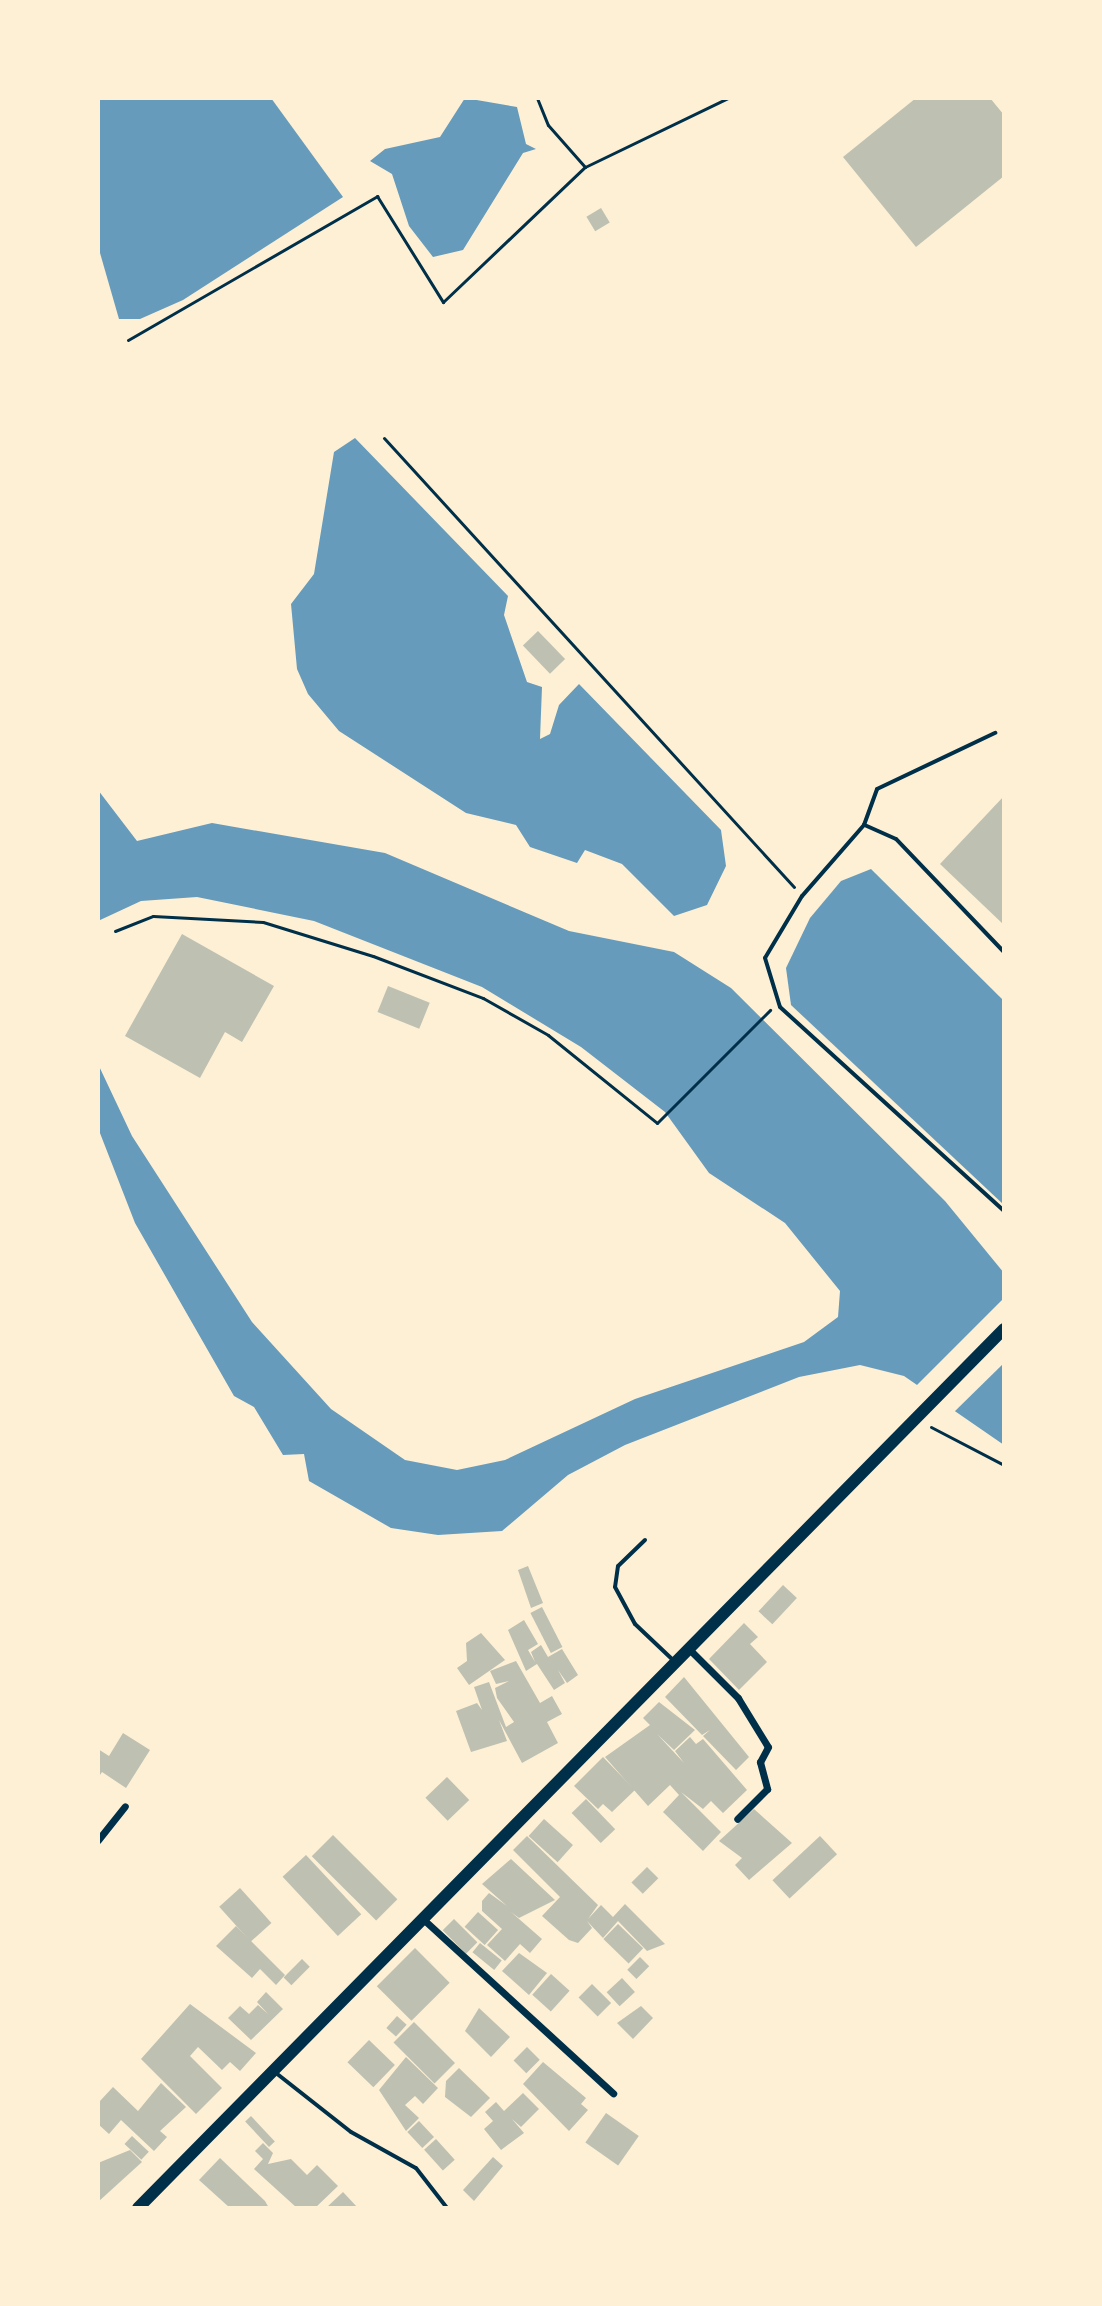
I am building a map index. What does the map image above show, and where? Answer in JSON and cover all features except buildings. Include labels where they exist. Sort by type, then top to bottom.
[{"type":"highway","points":[[138,2208],[1004,1329]]},
{"type":"street","points":[[690,1650],[738,1698],[768,1747],[760,1762],[767,1789],[737,1819]]},
{"type":"street","points":[[98,1840],[125,1806]]},
{"type":"street","points":[[423,1919],[613,2093]]},
{"type":"lane","points":[[995,733],[877,789],[864,825],[802,896],[765,958],[780,1007],[1004,1211]]},
{"type":"lane","points":[[864,825],[896,839],[1004,952]]},
{"type":"lane","points":[[645,1540],[618,1566],[615,1587],[635,1624],[677,1664]]},
{"type":"lane","points":[[274,2071],[351,2132],[416,2168],[447,2208]]},
{"type":"path","points":[[537,98],[548,125],[585,167]]},
{"type":"path","points":[[128,340],[377,196],[443,302],[585,167],[728,98]]},
{"type":"path","points":[[384,438],[802,896]]},
{"type":"path","points":[[115,931],[153,916],[263,922],[312,935],[483,998],[548,1035],[657,1123],[761,1014]]},
{"type":"path","points":[[917,1419],[1004,1465]]},
{"type":"water","points":[[98,98],[271,98],[343,197],[183,300],[140,319],[119,319],[98,246]]},
{"type":"water","points":[[465,98],[517,107],[526,144],[536,149],[523,153],[463,250],[433,257],[409,226],[392,174],[370,161],[385,149],[440,137]]},
{"type":"water","points":[[355,438],[508,596],[504,615],[527,682],[542,687],[540,739],[550,734],[559,705],[579,684],[721,830],[726,866],[707,905],[674,916],[622,864],[585,850],[577,863],[530,847],[516,825],[466,813],[339,731],[308,694],[297,669],[291,604],[314,574],[334,452]]},
{"type":"water","points":[[98,790],[137,841],[212,823],[385,853],[569,931],[674,952],[731,988],[945,1201],[1004,1273],[1004,1445],[904,1376],[860,1365],[799,1377],[625,1445],[568,1475],[502,1531],[438,1535],[391,1528],[309,1481],[304,1454],[283,1455],[254,1407],[234,1396],[135,1223],[98,1128],[98,1064],[132,1136],[252,1322],[331,1409],[405,1460],[457,1470],[505,1460],[635,1399],[804,1342],[838,1317],[840,1291],[785,1223],[709,1173],[665,1112],[581,1047],[482,987],[314,921],[197,897],[141,901],[98,921]]},
{"type":"water","points":[[871,869],[1004,1001],[1004,1205],[791,1005],[786,968],[810,918],[841,881]]},
{"type":"pier","points":[[1004,1298],[1004,1363],[951,1415],[914,1388]]}]
